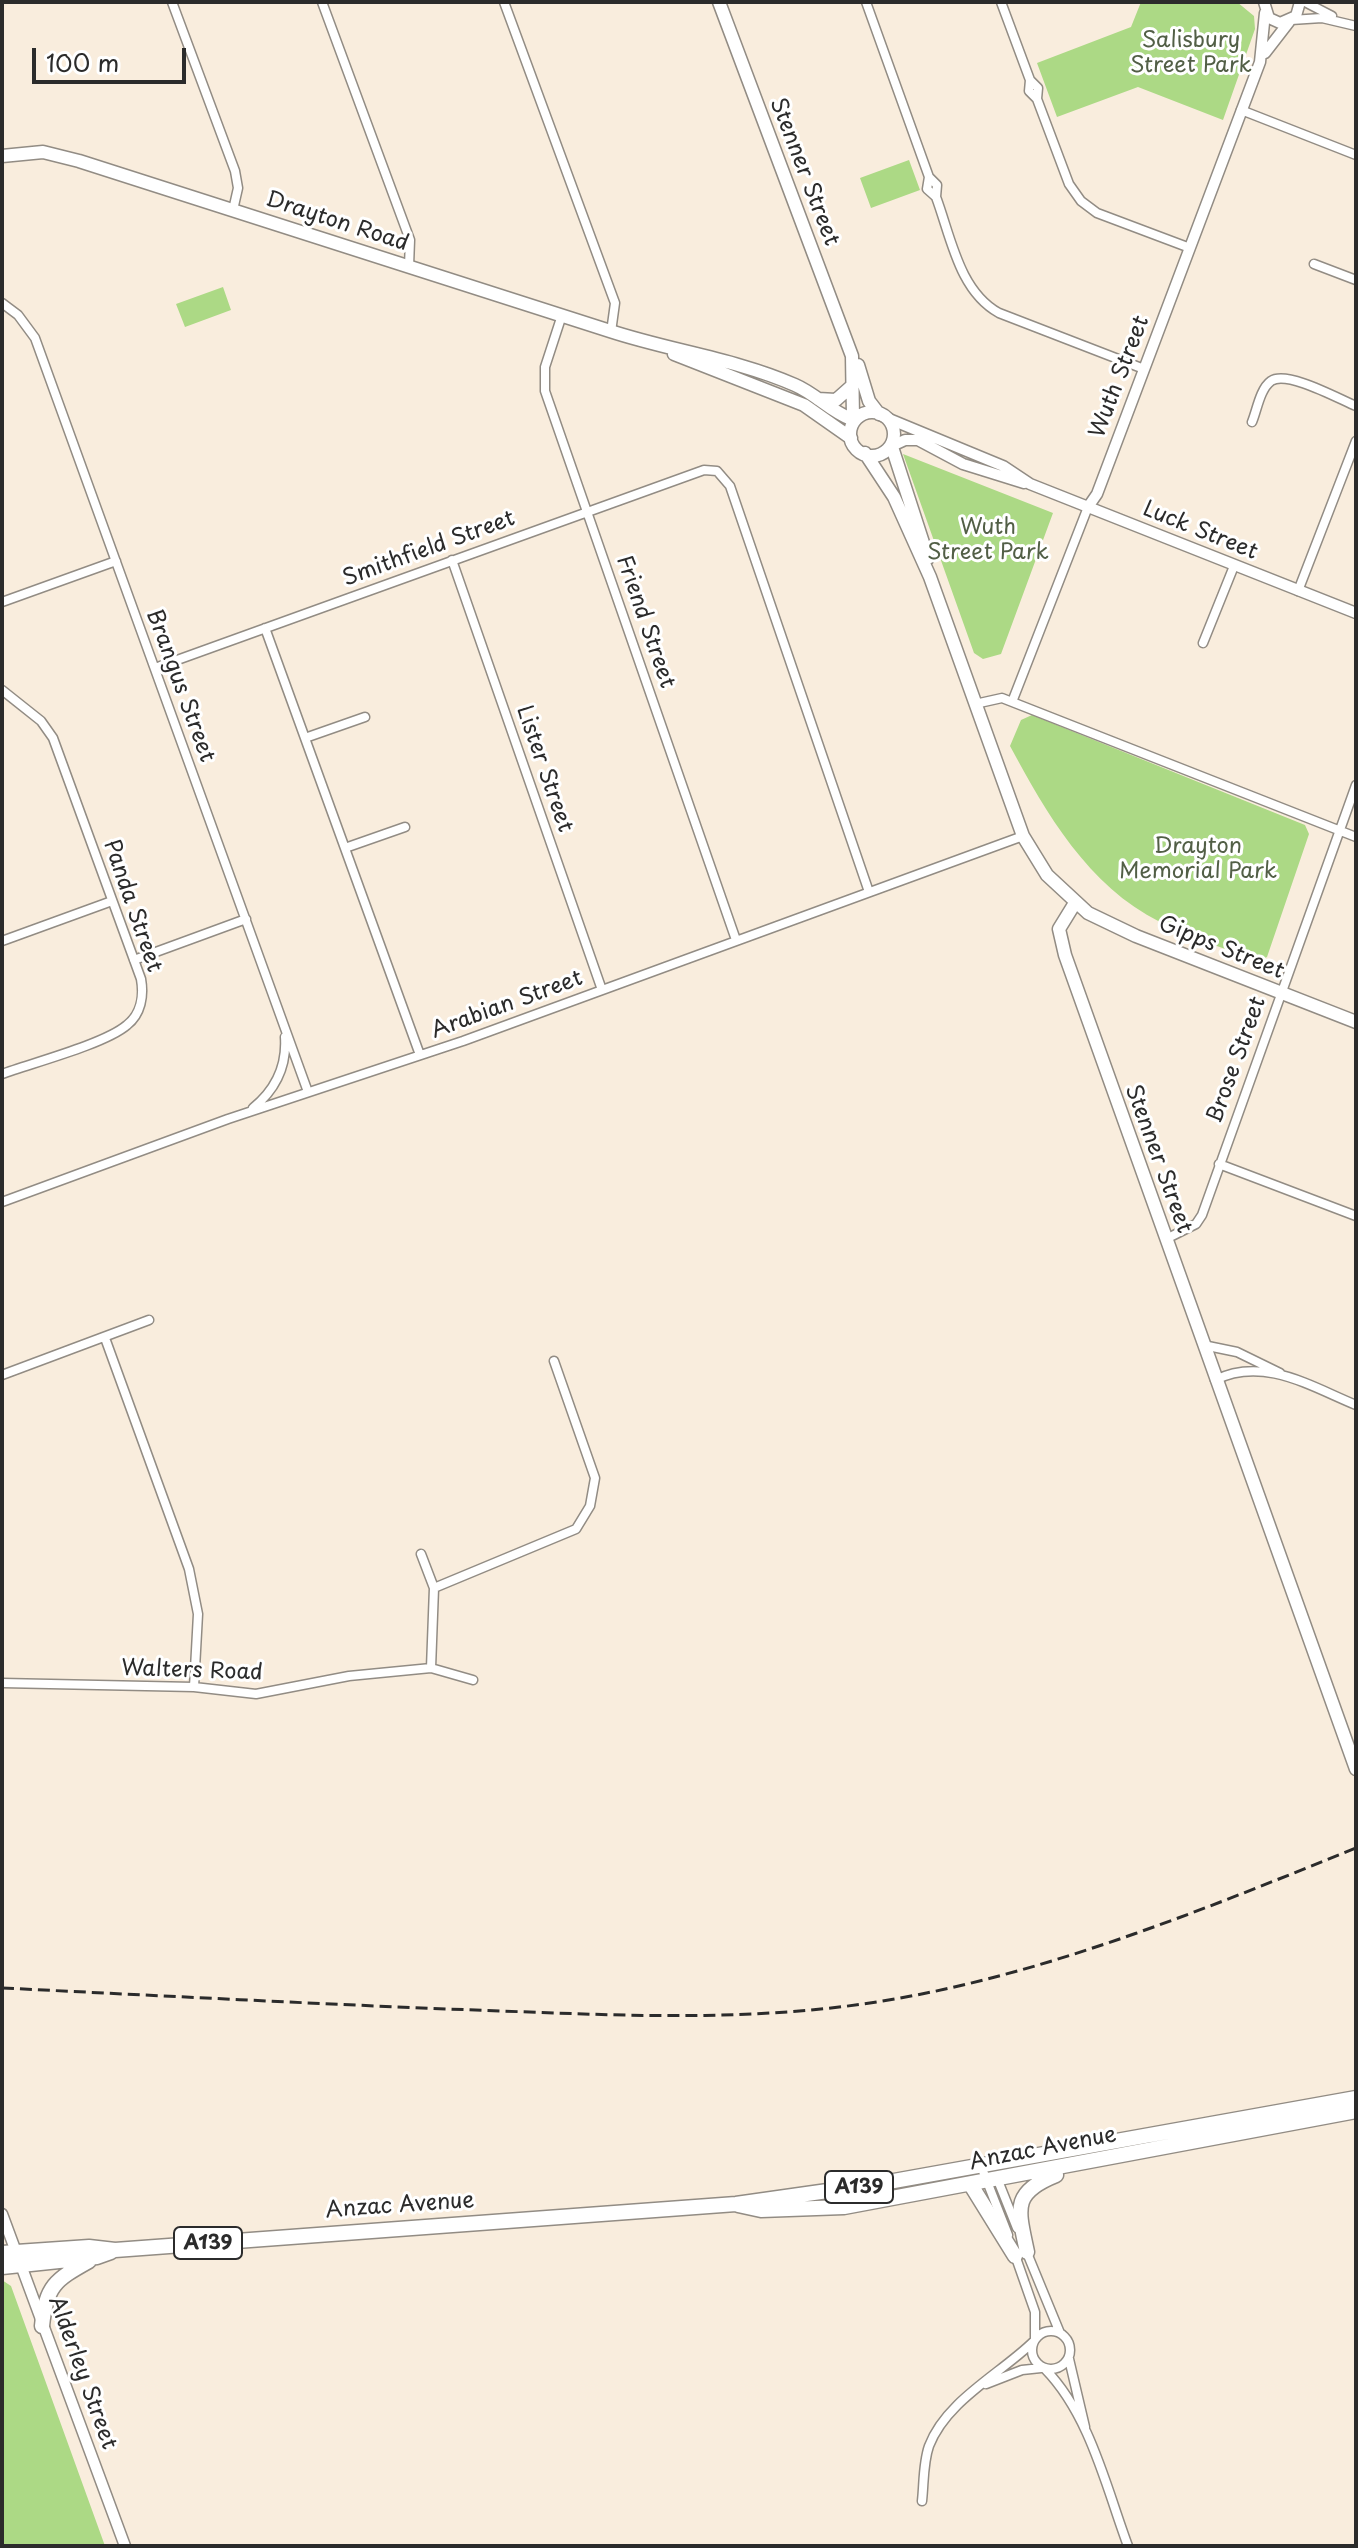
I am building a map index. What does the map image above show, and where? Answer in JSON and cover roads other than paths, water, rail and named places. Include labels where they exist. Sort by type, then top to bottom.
[{"type":"highway","name":"Anzac Avenue","points":[[2,2267],[13,2257],[89,2247],[115,2250],[736,2204],[986,2165],[1356,2098]]},
{"type":"highway","name":"Anzac Avenue","points":[[736,2204],[761,2210],[807,2210],[971,2185],[1356,2111]]},
{"type":"highway","points":[[1021,2254],[1019,2216],[1025,2192],[1034,2184],[1082,2163]]},
{"type":"highway","points":[[971,2185],[1021,2254]]},
{"type":"highway","name":"Anzac Avenue","points":[[13,2257],[97,2257],[115,2250]]},
{"type":"highway","points":[[42,2326],[44,2302],[54,2284],[97,2257]]},
{"type":"main road","name":"Stenner Street","points":[[719,2],[852,356],[860,367],[869,401],[881,416]]},
{"type":"main road","name":"Drayton Road","points":[[2,156],[43,152],[611,332],[705,355],[787,382],[818,399],[831,411],[852,418]]},
{"type":"main road","name":"Drayton Road","points":[[657,345],[804,405],[851,438]]},
{"type":"main road","name":"Stenner Street","points":[[852,356],[852,418]]},
{"type":"main road","points":[[818,399],[836,400],[854,384]]},
{"type":"main road","points":[[930,577],[918,524],[892,447],[892,430],[881,416],[866,411],[852,418],[851,438],[865,453],[894,497],[930,577],[1023,836],[1047,875],[1075,903]]},
{"type":"main road","points":[[865,453],[878,457],[892,447]]},
{"type":"main road","name":"Stenner Street","points":[[1075,903],[1060,925],[1061,945],[1356,1769]]},
{"type":"main road","name":"Gipps Street","points":[[1075,903],[1114,927],[1356,1022]]},
{"type":"street","points":[[172,2],[235,171],[238,188],[233,210]]},
{"type":"street","points":[[322,2],[410,240],[409,266]]},
{"type":"street","points":[[504,2],[615,303],[611,332]]},
{"type":"street","points":[[1001,2],[1030,80],[1029,91],[1037,99],[1069,184],[1081,201],[1097,213],[1190,248]]},
{"type":"street","points":[[1302,2],[1356,26]]},
{"type":"street","name":"Wuth Street","points":[[1012,702],[1088,507],[1095,500],[1260,62],[1299,11],[1302,2]]},
{"type":"street","points":[[863,3],[929,177],[937,185],[936,197],[966,280],[983,302],[999,313],[1144,369]]},
{"type":"street","points":[[1262,7],[1280,23],[1291,20],[1339,20]]},
{"type":"street","name":"Wuth Street","points":[[1260,62],[1262,7]]},
{"type":"street","points":[[1241,110],[1356,155]]},
{"type":"street","points":[[1314,264],[1356,280]]},
{"type":"street","name":"Brangus Street","points":[[2,303],[25,322],[35,338],[308,1092]]},
{"type":"street","name":"Friend Street","points":[[562,315],[545,367],[544,384],[736,940]]},
{"type":"street","points":[[1252,422],[1265,388],[1280,378],[1292,379],[1356,406]]},
{"type":"street","name":"Luck Street","points":[[881,416],[1003,466],[1030,484]]},
{"type":"street","name":"Luck Street","points":[[892,447],[905,440],[918,440],[976,469],[1030,484],[1356,613]]},
{"type":"street","points":[[1298,591],[1356,441]]},
{"type":"street","name":"Smithfield Street","points":[[155,668],[704,470],[717,471],[730,486],[869,892]]},
{"type":"street","name":"Lister Street","points":[[452,560],[602,990]]},
{"type":"street","points":[[2,601],[116,561]]},
{"type":"street","points":[[1203,643],[1234,566]]},
{"type":"street","points":[[265,628],[420,1055]]},
{"type":"street","name":"Panda Street","points":[[2,1074],[127,1025],[137,1014],[142,993],[134,960],[53,738],[41,721],[4,695]]},
{"type":"street","points":[[975,704],[992,698],[1012,702],[1356,837]]},
{"type":"street","points":[[305,738],[365,717]]},
{"type":"street","name":"Brose Street","points":[[1166,1239],[1196,1224],[1356,785]]},
{"type":"street","points":[[345,848],[405,827]]},
{"type":"street","name":"Arabian Street","points":[[2,1202],[245,1113],[602,990],[1023,836]]},
{"type":"street","points":[[2,941],[112,901]]},
{"type":"street","points":[[134,960],[246,919]]},
{"type":"street","points":[[245,1113],[263,1099],[281,1072],[286,1043],[283,1023]]},
{"type":"street","points":[[1219,1164],[1356,1216]]},
{"type":"street","points":[[2,1375],[149,1320]]},
{"type":"street","points":[[105,1338],[189,1569],[198,1614],[194,1687]]},
{"type":"street","points":[[1203,1345],[1237,1352],[1356,1405]]},
{"type":"street","points":[[434,1588],[576,1529],[590,1506],[595,1478],[554,1361]]},
{"type":"street","points":[[1215,1380],[1245,1369],[1285,1376]]},
{"type":"street","points":[[421,1554],[434,1588],[431,1668]]},
{"type":"street","name":"Walters Road","points":[[2,1683],[194,1687],[256,1694],[349,1676],[431,1668],[473,1680]]},
{"type":"street","points":[[986,2165],[1021,2254],[1060,2333],[1070,2344],[1069,2358],[1081,2398],[1086,2432]]},
{"type":"street","name":"Alderley Street","points":[[2,2214],[13,2257],[125,2546]]},
{"type":"street","points":[[1021,2254],[1035,2312],[1033,2357],[1058,2383],[1086,2432],[1128,2546]]},
{"type":"street","points":[[922,2501],[930,2444],[955,2409],[1046,2331],[1060,2333]]},
{"type":"street","points":[[985,2384],[1022,2370],[1059,2368],[1069,2358]]},
{"type":"railway","points":[[2,1988],[600,2014],[698,2016],[845,2006],[955,1987],[1072,1955],[1187,1915],[1356,1848]]},
{"type":"park label","name":"Salisbury Street Park","points":[[1191,54]]},
{"type":"park label","name":"Wuth Street Park","points":[[988,540]]},
{"type":"park label","name":"Drayton Memorial Park","points":[[1198,860]]}]
